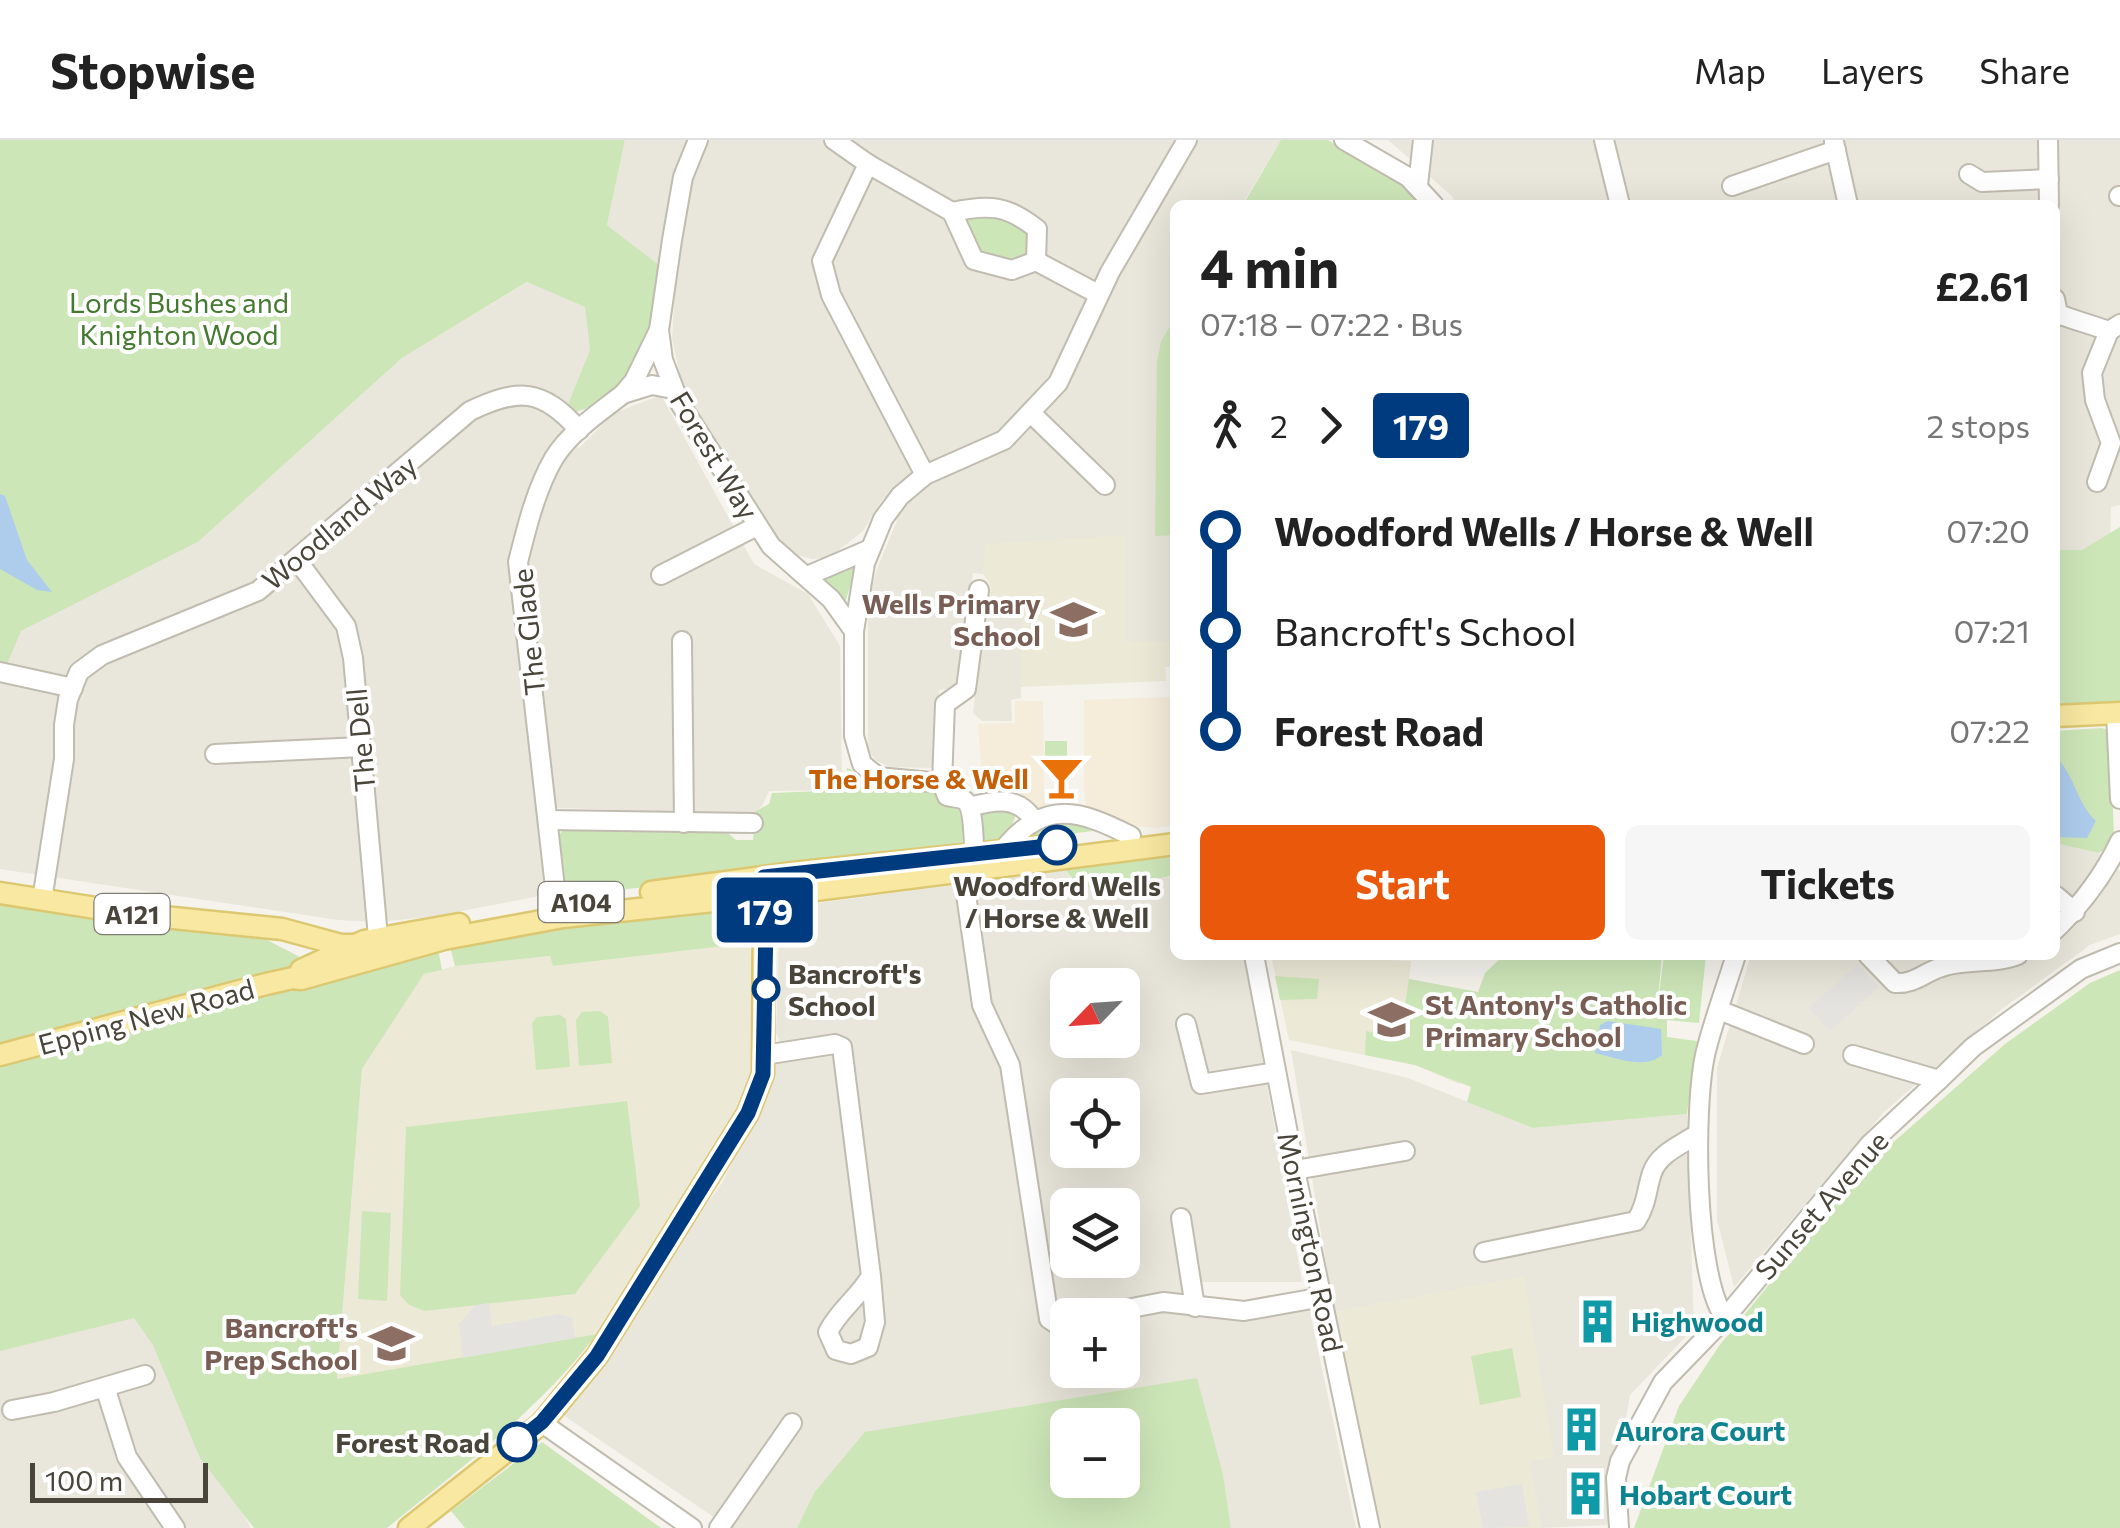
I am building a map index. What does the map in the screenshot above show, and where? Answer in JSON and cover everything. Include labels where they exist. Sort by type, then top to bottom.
[{"type":"main road","points":[[2060,716],[2118,714]]},
{"type":"main road","name":"A104","points":[[968,862],[1002,851],[1170,831]]},
{"type":"main road","name":"A104","points":[[353,945],[378,937],[557,905],[1170,844]]},
{"type":"main road","points":[[409,1528],[542,1422],[597,1356],[748,1113],[763,1074],[764,886]]},
{"type":"main road","name":"A104","points":[[346,966],[444,939],[764,886]]},
{"type":"main road","name":"A121","points":[[0,893],[134,914],[298,931],[353,945]]},
{"type":"main road","name":"A121","points":[[265,928],[346,966]]},
{"type":"main road","name":"Epping New Road","points":[[0,1055],[292,978],[322,958],[353,945]]},
{"type":"main road","name":"Epping New Road","points":[[292,978],[301,980],[346,966]]},
{"type":"street","name":"Forest Way","points":[[698,140],[684,177],[659,330],[663,360],[673,389],[770,546],[807,576],[854,630]]},
{"type":"street","points":[[834,140],[952,212],[974,260],[1012,270],[1036,261],[1098,294]]},
{"type":"street","points":[[942,782],[878,776],[862,764],[854,736],[854,630],[858,592],[870,549],[883,519],[900,496],[924,475],[1004,440],[1058,383],[1098,294],[1186,140]]},
{"type":"street","points":[[1344,140],[1418,184],[1430,200]]},
{"type":"street","points":[[1418,184],[1423,140]]},
{"type":"street","points":[[1604,140],[1619,200]]},
{"type":"street","points":[[2048,140],[2048,200]]},
{"type":"street","points":[[1732,186],[1835,145],[1847,200]]},
{"type":"street","points":[[868,164],[822,261],[831,295],[924,475]]},
{"type":"street","points":[[1978,185],[2049,179]]},
{"type":"street","points":[[952,212],[975,207],[1013,210],[1037,229],[1036,261]]},
{"type":"street","points":[[2060,310],[2114,328],[2092,373],[2095,400],[2111,443],[2097,482]]},
{"type":"street","name":"The Glade","points":[[557,905],[518,562],[531,512],[555,456],[634,381],[659,330]]},
{"type":"street","points":[[623,394],[652,385],[673,389]]},
{"type":"street","name":"Woodland Way","points":[[72,688],[78,672],[102,655],[258,591],[470,411],[502,396],[528,394],[547,400],[579,430]]},
{"type":"street","points":[[1032,414],[1105,485]]},
{"type":"street","points":[[662,574],[757,526]]},
{"type":"street","points":[[807,576],[870,549]]},
{"type":"street","name":"The Dell","points":[[297,560],[346,626],[353,658],[378,937]]},
{"type":"street","points":[[979,590],[966,689],[945,704],[942,782],[948,796],[964,800],[970,807],[968,862],[982,1005],[1010,1065],[1050,1320]]},
{"type":"street","points":[[682,641],[684,823]]},
{"type":"street","points":[[0,672],[72,688],[42,900]]},
{"type":"street","points":[[2118,714],[2120,799]]},
{"type":"street","points":[[215,754],[361,747]]},
{"type":"street","points":[[970,807],[994,801],[1017,802],[1034,819]]},
{"type":"street","points":[[1002,851],[1034,819],[1060,814],[1086,818],[1131,836]]},
{"type":"street","points":[[548,820],[753,824]]},
{"type":"street","points":[[2060,926],[2075,912],[2120,842]]},
{"type":"street","points":[[2060,899],[2075,912]]},
{"type":"street","name":"Sunset Avenue","points":[[1618,1528],[1616,1478],[1620,1461],[1662,1382],[1725,1318],[1870,1144],[1973,1047],[2082,969],[2120,952]]},
{"type":"street","name":"Mornington Road","points":[[1255,960],[1370,1528]]},
{"type":"street","points":[[1725,1318],[1714,1303],[1704,1254],[1696,1135],[1705,1053],[1735,960]]},
{"type":"street","points":[[1873,960],[1894,983],[1907,984],[1940,967],[2000,960]]},
{"type":"street","points":[[1720,1010],[1804,1044]]},
{"type":"street","points":[[1186,1024],[1201,1084],[1276,1072]]},
{"type":"street","points":[[764,1055],[835,1044],[842,1047],[871,1276]]},
{"type":"street","points":[[1854,1055],[1939,1080]]},
{"type":"street","points":[[1484,1252],[1636,1220],[1647,1204],[1652,1170],[1663,1156],[1696,1135]]},
{"type":"street","points":[[1295,1170],[1404,1151]]},
{"type":"street","points":[[1181,1218],[1195,1308]]},
{"type":"street","points":[[1140,1306],[1163,1302],[1244,1311],[1323,1297]]},
{"type":"street","points":[[12,1410],[146,1375]]},
{"type":"street","points":[[105,1387],[127,1457],[175,1528]]},
{"type":"street","points":[[542,1422],[692,1528]]},
{"type":"street","points":[[718,1528],[792,1423]]},
{"type":"shaded area","points":[[625,140],[1281,140],[1245,200],[1170,200],[1170,326],[1161,341],[1155,535],[1170,535],[1170,641],[1125,642],[986,544],[983,574],[973,573],[961,683],[939,690],[934,768],[889,767],[875,760],[868,749],[868,601],[897,521],[884,497],[863,531],[829,558],[794,554],[778,542],[682,384],[672,339],[675,289],[663,268],[607,225]]},
{"type":"shaded area","points":[[1388,140],[1823,140],[1837,200],[1454,200]]},
{"type":"shaded area","points":[[1840,140],[2120,140],[2120,505],[2111,507],[2110,558],[2060,555],[2060,200],[1854,200]]},
{"type":"shaded area","points":[[528,282],[585,307],[590,350],[568,404],[563,433],[579,448],[614,413],[661,395],[754,564],[808,594],[840,646],[842,785],[847,790],[769,791],[752,815],[537,807],[545,895],[430,917],[375,922],[338,920],[0,869],[0,666],[6,666],[21,631],[198,542],[402,358]]},
{"type":"shaded area","name":"Wells Primary School","points":[[1126,535],[1125,641],[1170,641],[1166,681],[1021,687],[1023,598],[990,594],[991,586],[983,574],[986,544]]},
{"type":"shaded area","points":[[987,594],[1023,598],[1021,698],[1011,700],[1012,721],[982,721],[973,713]]},
{"type":"shaded area","points":[[1170,697],[1170,826],[1128,825],[1087,814],[1084,700]]},
{"type":"shaded area","points":[[1015,701],[1043,701],[1044,796],[1048,810],[1042,811],[1034,803],[984,804],[978,724],[1015,723]]},
{"type":"shaded area","points":[[2060,844],[2099,853],[2120,871],[2120,934],[2090,945],[2002,1009],[1883,1113],[1734,1287],[1717,1220],[1717,1068],[1749,960],[2060,960]]},
{"type":"shaded area","points":[[1066,870],[1071,879],[1096,889],[1170,877],[1170,960],[1245,960],[1302,1282],[1183,1282],[1191,1313],[1309,1308],[1356,1528],[1231,1528],[1223,1474],[1196,1378],[1096,1408],[1050,1408],[1050,1422],[814,1493],[797,1528],[730,1528],[563,1415],[724,1180],[779,1052],[779,936],[790,907]]},
{"type":"shaded area","name":"Bancroft's School","points":[[750,943],[755,1029],[754,1060],[747,1089],[732,1120],[597,1334],[337,1380],[362,1069],[424,974],[455,966],[551,956],[553,966]]},
{"type":"shaded area","name":"St Antony's Catholic Primary School","points":[[1272,960],[1411,961],[1409,979],[1503,997],[1459,1084],[1415,1065],[1289,1040]]},
{"type":"shaded area","points":[[1858,964],[1879,987],[1830,1031],[1809,1008]]},
{"type":"shaded area","points":[[1291,1050],[1408,1078],[1533,1128],[1687,1114],[1694,1328],[1630,1395],[1607,1525],[1541,1528],[1529,1461],[1553,1457],[1524,1277],[1334,1312]]},
{"type":"shaded area","points":[[1524,1276],[1554,1457],[1529,1461],[1541,1528],[1375,1528],[1334,1312]]},
{"type":"shaded area","points":[[489,1303],[492,1326],[559,1314],[572,1318],[575,1338],[463,1358],[459,1324],[476,1305]]},
{"type":"shaded area","points":[[135,1311],[251,1528],[0,1528],[0,1348]]},
{"type":"shaded area","points":[[1522,1484],[1529,1527],[1483,1528],[1476,1492]]},
{"type":"green space","name":"Lords Bushes and Knighton Wood","points":[[0,140],[625,140],[607,225],[663,268],[654,331],[622,391],[576,412],[568,404],[590,350],[585,307],[527,282],[402,358],[198,542],[21,631],[6,667],[0,666]]},
{"type":"green space","points":[[1281,140],[1328,140],[1396,177],[1419,200],[1246,200]]},
{"type":"green space","points":[[962,213],[1012,217],[1028,230],[1029,252],[1009,261],[975,252]]},
{"type":"green space","points":[[1170,326],[1170,535],[1155,536],[1157,362],[1161,341]]},
{"type":"green space","points":[[2120,527],[2120,703],[2060,705],[2060,550],[2082,550]]},
{"type":"green space","points":[[849,565],[855,569],[845,603],[822,578]]},
{"type":"green space","points":[[2060,731],[2110,731],[2114,837],[2099,853],[2060,844]]},
{"type":"green space","points":[[1045,741],[1067,741],[1067,760],[1045,760]]},
{"type":"green space","points":[[847,768],[868,778],[876,788],[929,789],[959,810],[963,819],[962,849],[561,897],[556,838],[564,829],[723,829],[736,840],[753,840],[756,811],[769,804],[772,793],[846,790]]},
{"type":"green space","points":[[1003,807],[1017,812],[1010,830],[995,844],[980,843],[979,815],[987,809]]},
{"type":"green space","points":[[1080,824],[1093,831],[1018,840],[1040,827]]},
{"type":"green space","points":[[1170,857],[1170,876],[1114,888],[1086,886],[1075,880],[1066,867]]},
{"type":"green space","points":[[0,901],[267,940],[302,958],[281,973],[289,992],[438,949],[442,970],[424,974],[362,1069],[337,1379],[597,1334],[525,1413],[387,1528],[254,1528],[200,1458],[153,1345],[134,1318],[0,1351]]},
{"type":"green space","points":[[723,912],[741,918],[750,943],[553,966],[550,956],[455,966],[450,947],[540,930]]},
{"type":"green space","points":[[1499,960],[1662,960],[1656,1019],[1663,960],[1705,960],[1699,1023],[1667,1020],[1667,1037],[1697,1041],[1687,1114],[1533,1128],[1467,1102],[1471,1087],[1415,1065],[1365,1055],[1366,1031],[1400,1037],[1409,979],[1478,992],[1485,973]]},
{"type":"green space","points":[[2120,970],[2120,1528],[1634,1528],[1679,1406],[1719,1346],[1864,1168],[2005,1044],[2090,983]]},
{"type":"green space","points":[[1275,976],[1319,979],[1317,999],[1280,1000]]},
{"type":"green space","points":[[600,1011],[608,1017],[612,1063],[579,1066],[576,1020],[582,1012]]},
{"type":"green space","points":[[560,1015],[566,1019],[570,1067],[536,1070],[532,1023],[537,1017]]},
{"type":"green space","points":[[627,1101],[640,1206],[575,1294],[425,1311],[409,1305],[400,1295],[406,1127]]},
{"type":"green space","points":[[362,1211],[391,1213],[387,1301],[358,1299]]},
{"type":"green space","points":[[1512,1348],[1521,1397],[1480,1405],[1471,1356]]},
{"type":"green space","points":[[1197,1378],[1223,1474],[1231,1528],[797,1528],[814,1493],[865,1432]]},
{"type":"green space","points":[[542,1442],[661,1528],[465,1528],[451,1511]]},
{"type":"water","points":[[0,494],[5,496],[27,560],[52,592],[37,590],[0,569]]},
{"type":"water","points":[[2060,763],[2096,821],[2087,838],[2060,837]]},
{"type":"water","points":[[1608,1021],[1661,1029],[1662,1055],[1638,1062],[1595,1053],[1600,1025]]},
{"type":"bus line","name":"179","points":[[517,1442],[542,1422],[597,1356],[748,1113],[763,1074],[764,877],[1057,845]]},
{"type":"place","name":"Wells Primary School","points":[[1074,619]]},
{"type":"place","name":"The Horse & Well","points":[[1062,778]]},
{"type":"place","name":"Woodford Wells / Horse & Well","points":[[1057,845]]},
{"type":"place","name":"Bancroft's School","points":[[766,989]]},
{"type":"place","name":"St Antony's Catholic Primary School","points":[[1392,1020]]},
{"type":"place","name":"Highwood","points":[[1598,1321]]},
{"type":"place","name":"Bancroft's Prep School","points":[[391,1343]]},
{"type":"place","name":"Aurora Court","points":[[1582,1430]]},
{"type":"place","name":"Forest Road","points":[[517,1442]]},
{"type":"place","name":"Hobart Court","points":[[1586,1494]]}]
